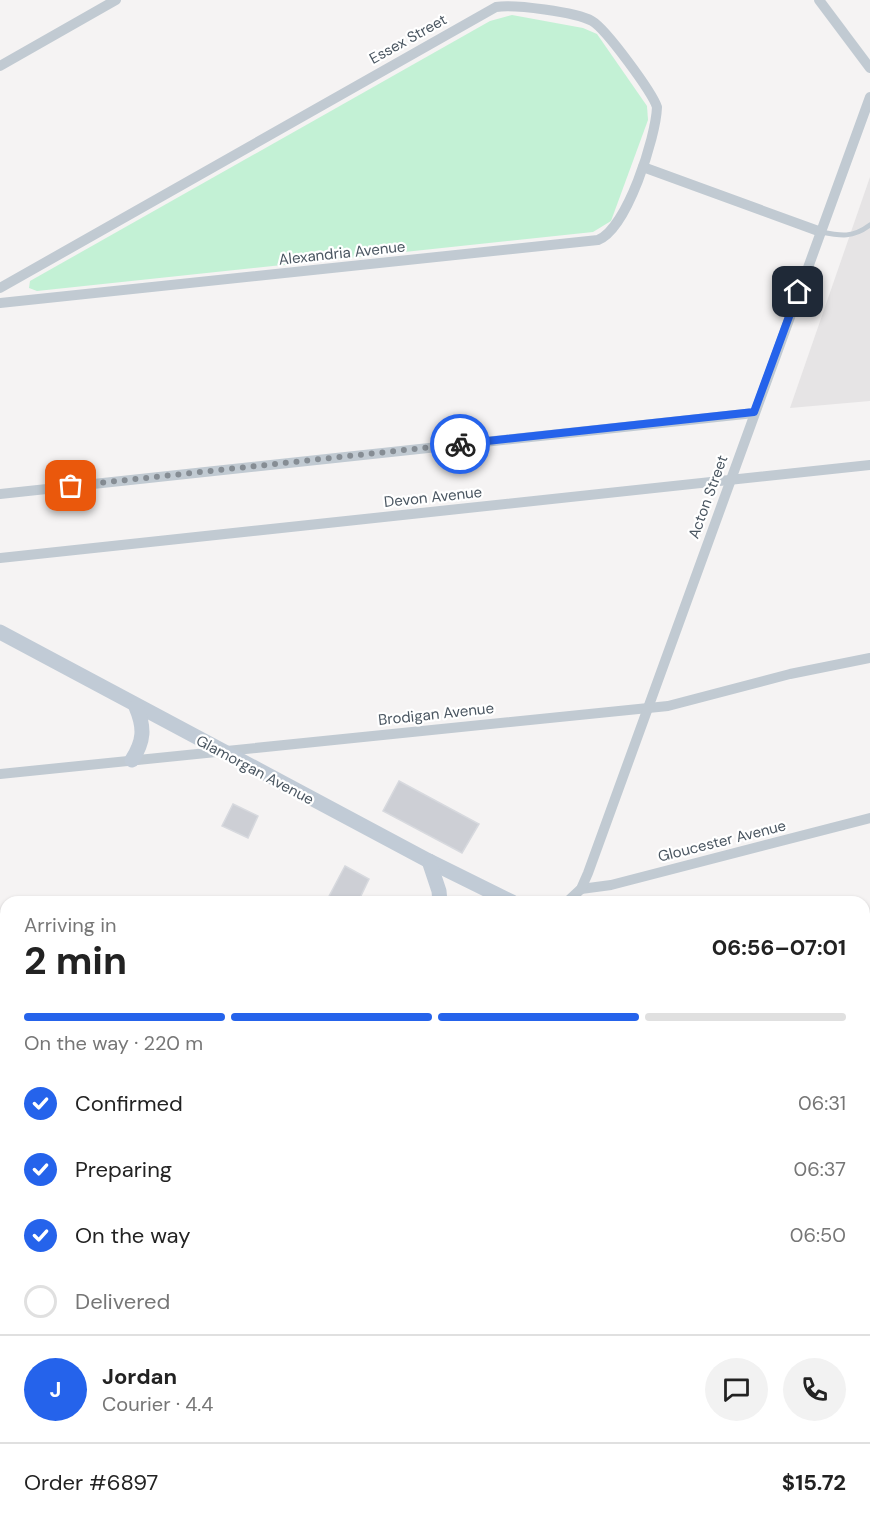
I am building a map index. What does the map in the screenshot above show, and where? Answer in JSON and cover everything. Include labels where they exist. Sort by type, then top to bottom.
[{"type":"street","points":[[0,66],[116,0]]},
{"type":"street","points":[[819,0],[870,68]]},
{"type":"street","name":"Essex Street","points":[[0,288],[496,7],[516,6],[585,18],[592,21],[603,32],[657,107],[643,167]]},
{"type":"street","name":"Acton Street","points":[[573,896],[581,889],[870,97]]},
{"type":"street","points":[[643,167],[821,232]]},
{"type":"street","name":"Alexandria Avenue","points":[[0,303],[588,242],[606,237],[618,224],[643,167]]},
{"type":"street","points":[[0,494],[754,412]]},
{"type":"street","name":"Devon Avenue","points":[[0,558],[870,465]]},
{"type":"street","name":"Glamorgan Avenue","points":[[0,632],[136,707],[500,896]]},
{"type":"street","name":"Brodigan Avenue","points":[[0,774],[648,708],[689,702],[790,674],[870,658]]},
{"type":"street","points":[[132,760],[143,738],[142,720],[136,707]]},
{"type":"street","name":"Gloucester Avenue","points":[[581,889],[611,885],[870,818]]},
{"type":"street","points":[[429,861],[439,896]]},
{"type":"lane","points":[[821,232],[844,236],[858,234],[870,225]]},
{"type":"shaded area","points":[[870,177],[870,401],[790,408]]},
{"type":"green space","points":[[512,15],[583,28],[597,34],[647,106],[648,120],[611,221],[593,232],[37,291],[29,288],[30,281],[490,21]]},
{"type":"building","points":[[399,781],[479,824],[462,853],[383,811]]},
{"type":"building","points":[[233,804],[258,816],[248,838],[222,826]]},
{"type":"building","points":[[345,866],[369,879],[361,896],[329,896]]},
{"type":"way so far","points":[[71,486],[460,444]]},
{"type":"route","points":[[460,444],[754,412],[798,292]]}]
